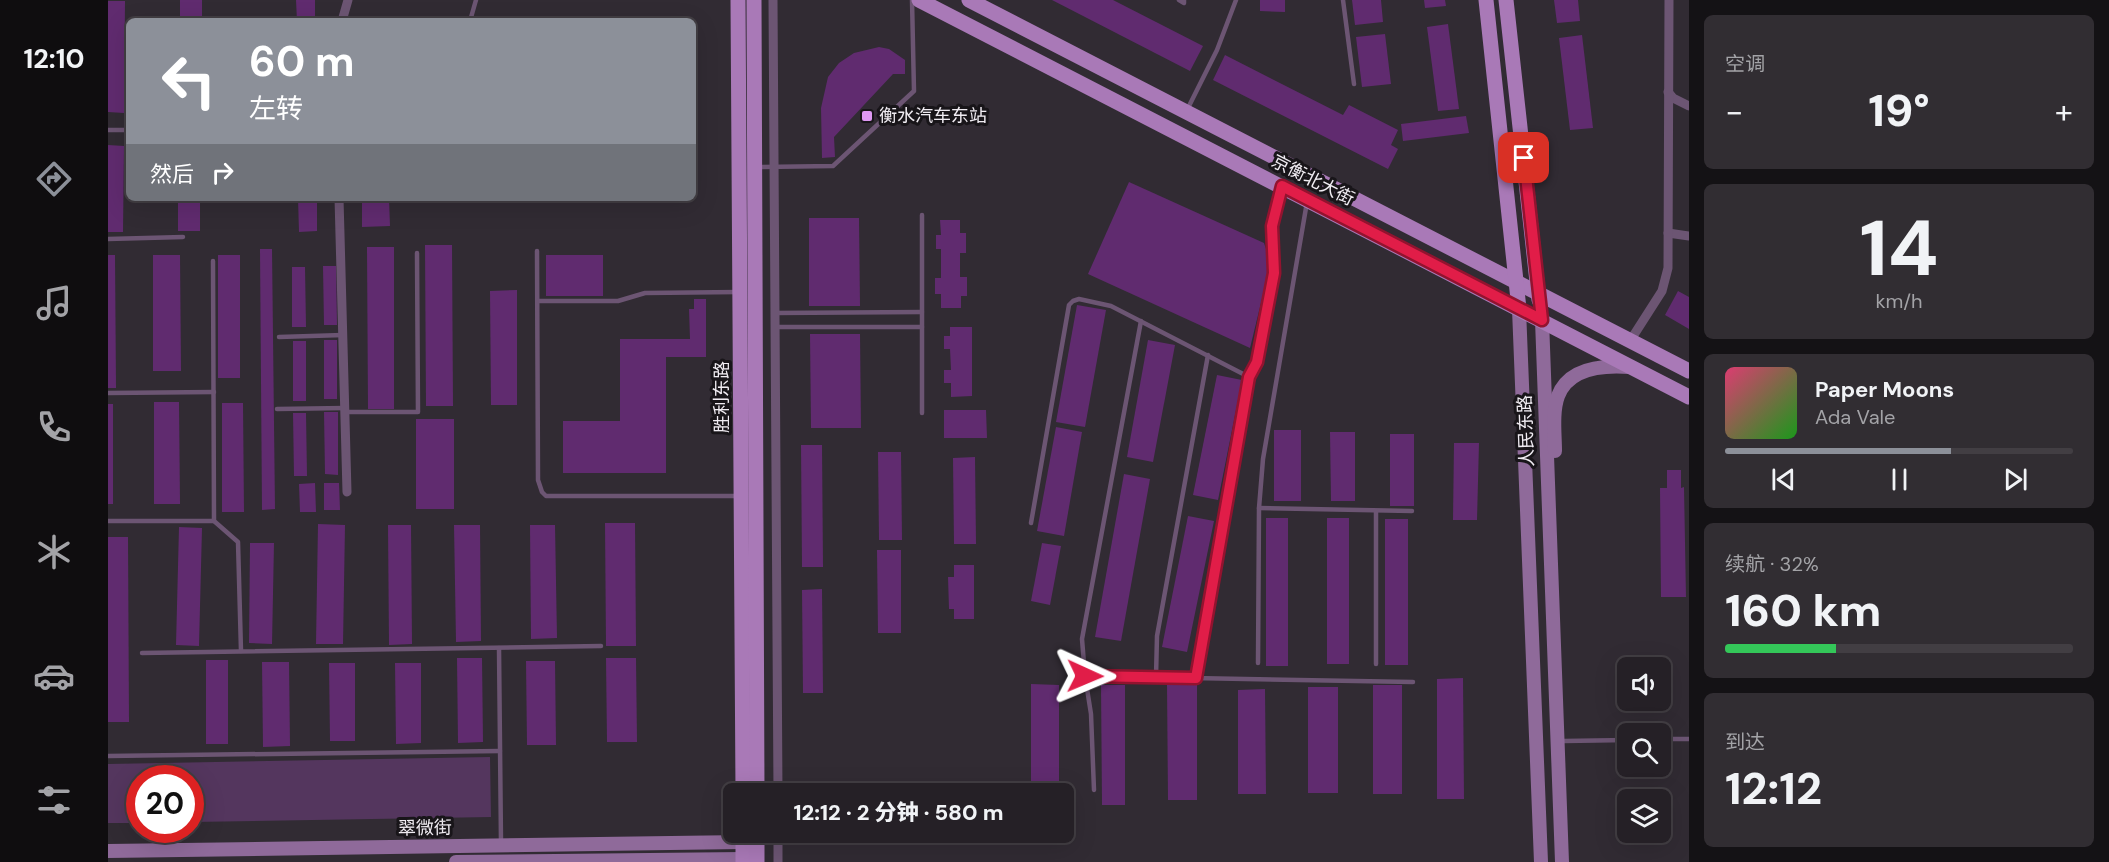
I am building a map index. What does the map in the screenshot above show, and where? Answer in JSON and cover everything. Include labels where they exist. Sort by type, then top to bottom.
[{"type":"main road","name":"胜利东路","points":[[738,0],[743,783]]},
{"type":"main road","name":"胜利东路","points":[[754,0],[757,783]]},
{"type":"main road","name":"京衡北大街","points":[[919,0],[1689,397]]},
{"type":"main road","name":"京衡北大街","points":[[969,0],[1689,371]]},
{"type":"main road","name":"人民东路","points":[[1486,0],[1519,309],[1541,862]]},
{"type":"main road","name":"人民东路","points":[[1506,0],[1542,320],[1562,862]]},
{"type":"main road","points":[[1550,537],[1557,397],[1564,384],[1586,370],[1604,365],[1631,367]]},
{"type":"main road","name":"翠微街","points":[[108,851],[501,845],[723,838]]},
{"type":"main road","points":[[744,843],[748,861]]},
{"type":"main road","points":[[748,861],[754,843]]},
{"type":"main road","name":"翠微街","points":[[456,862],[748,861]]},
{"type":"street","points":[[343,18],[348,0]]},
{"type":"street","points":[[773,0],[778,783]]},
{"type":"street","points":[[1630,341],[1662,291],[1668,268],[1669,0]]},
{"type":"street","points":[[1668,92],[1673,98],[1689,106]]},
{"type":"street","points":[[339,201],[347,492]]},
{"type":"street","points":[[1668,233],[1689,236]]},
{"type":"street","points":[[778,843],[778,862]]},
{"type":"lane","points":[[471,18],[476,0]]},
{"type":"lane","points":[[754,167],[832,166],[914,91],[912,0]]},
{"type":"lane","points":[[1179,0],[1184,3],[1184,0]]},
{"type":"lane","points":[[1186,111],[1217,50],[1236,0]]},
{"type":"lane","points":[[1343,0],[1354,84]]},
{"type":"lane","points":[[108,130],[126,130]]},
{"type":"lane","points":[[1196,678],[1249,377],[1257,362],[1274,273],[1272,226],[1282,186]]},
{"type":"lane","points":[[1258,663],[1258,508],[1263,459],[1307,199]]},
{"type":"lane","points":[[922,215],[922,413]]},
{"type":"lane","points":[[108,239],[183,237]]},
{"type":"lane","points":[[537,251],[538,480],[542,492],[546,496],[742,496]]},
{"type":"lane","points":[[277,409],[418,412],[417,253]]},
{"type":"lane","points":[[213,261],[214,521]]},
{"type":"lane","points":[[538,301],[618,301],[645,293],[741,292]]},
{"type":"lane","points":[[1031,522],[1069,305],[1073,301],[1079,299],[1111,306],[1249,377]]},
{"type":"lane","points":[[775,313],[922,312]]},
{"type":"lane","points":[[1094,790],[1091,714],[1082,639],[1141,321]]},
{"type":"lane","points":[[775,327],[922,327]]},
{"type":"lane","points":[[279,337],[343,335]]},
{"type":"lane","points":[[1156,677],[1157,636],[1208,355]]},
{"type":"lane","points":[[108,393],[214,392]]},
{"type":"lane","points":[[1258,508],[1412,511]]},
{"type":"lane","points":[[1376,511],[1376,664]]},
{"type":"lane","points":[[108,521],[214,521],[238,542],[241,651]]},
{"type":"lane","points":[[142,653],[601,646]]},
{"type":"lane","points":[[499,648],[501,845]]},
{"type":"lane","points":[[1085,676],[1413,682]]},
{"type":"lane","points":[[1671,739],[1689,739]]},
{"type":"lane","points":[[1564,741],[1617,740]]},
{"type":"lane","points":[[108,756],[500,751]]},
{"type":"shaded area","points":[[490,757],[491,817],[204,822],[204,765],[126,765],[126,823],[108,823],[108,764]]},
{"type":"building","points":[[180,0],[202,0],[202,18],[180,18]]},
{"type":"building","points":[[296,0],[315,0],[315,18],[297,18]]},
{"type":"building","points":[[1052,0],[1113,0],[1203,46],[1190,71]]},
{"type":"building","points":[[1260,0],[1285,0],[1285,12],[1260,11]]},
{"type":"building","points":[[1352,0],[1381,0],[1383,22],[1355,25]]},
{"type":"building","points":[[1424,0],[1445,0],[1446,6],[1425,8]]},
{"type":"building","points":[[1554,0],[1578,0],[1580,21],[1557,23]]},
{"type":"building","points":[[108,1],[125,1],[124,113],[108,112]]},
{"type":"building","points":[[1448,24],[1459,109],[1438,111],[1427,27]]},
{"type":"building","points":[[1385,34],[1391,84],[1362,87],[1356,37]]},
{"type":"building","points":[[1582,35],[1593,128],[1570,130],[1559,38]]},
{"type":"building","points":[[879,47],[889,49],[905,60],[905,74],[893,74],[834,137],[835,157],[822,158],[821,108],[828,77],[839,63],[854,53]]},
{"type":"building","points":[[1225,55],[1343,115],[1349,105],[1398,130],[1391,145],[1398,149],[1388,169],[1213,80]]},
{"type":"building","points":[[1466,116],[1469,133],[1403,141],[1401,124]]},
{"type":"building","points":[[108,145],[124,146],[123,232],[108,232]]},
{"type":"building","points":[[1129,182],[1264,243],[1269,258],[1269,270],[1250,348],[1088,274]]},
{"type":"building","points":[[178,201],[200,201],[200,231],[178,231]]},
{"type":"building","points":[[298,201],[317,201],[317,231],[299,232]]},
{"type":"building","points":[[362,201],[389,201],[390,226],[362,227]]},
{"type":"building","points":[[809,218],[859,218],[860,306],[809,306]]},
{"type":"building","points":[[940,220],[960,220],[960,233],[966,233],[966,253],[960,253],[960,277],[967,277],[967,296],[961,296],[961,308],[941,308],[941,294],[935,294],[935,278],[941,278],[941,249],[936,249],[936,235],[941,235]]},
{"type":"building","points":[[425,245],[452,245],[453,406],[426,406]]},
{"type":"building","points":[[367,247],[394,247],[394,409],[368,409]]},
{"type":"building","points":[[260,249],[272,249],[275,509],[262,510]]},
{"type":"building","points":[[108,255],[115,255],[116,388],[108,388]]},
{"type":"building","points":[[153,255],[180,255],[181,371],[153,371]]},
{"type":"building","points":[[218,255],[240,255],[240,378],[218,378]]},
{"type":"building","points":[[546,255],[603,255],[603,296],[546,296]]},
{"type":"building","points":[[323,266],[336,266],[337,325],[324,325]]},
{"type":"building","points":[[292,267],[305,267],[306,327],[292,327]]},
{"type":"building","points":[[517,290],[517,405],[491,405],[490,291]]},
{"type":"building","points":[[1678,291],[1689,297],[1689,329],[1665,315]]},
{"type":"building","points":[[694,299],[706,299],[706,357],[666,357],[666,473],[563,473],[563,421],[620,421],[620,339],[690,339],[689,309],[694,309]]},
{"type":"building","points":[[1077,305],[1106,310],[1085,427],[1056,422]]},
{"type":"building","points":[[950,327],[972,327],[972,396],[951,397],[951,383],[944,383],[944,370],[951,370],[950,349],[944,349],[944,336],[950,336]]},
{"type":"building","points":[[810,334],[860,334],[861,428],[811,428]]},
{"type":"building","points":[[324,340],[337,340],[337,399],[324,399]]},
{"type":"building","points":[[1148,340],[1175,345],[1153,462],[1127,457]]},
{"type":"building","points":[[293,341],[306,341],[306,401],[293,401]]},
{"type":"building","points":[[1217,375],[1242,380],[1218,500],[1193,495]]},
{"type":"building","points":[[154,402],[179,402],[180,504],[154,504]]},
{"type":"building","points":[[222,403],[243,403],[244,512],[222,512]]},
{"type":"building","points":[[108,404],[113,404],[113,504],[108,504]]},
{"type":"building","points":[[944,410],[986,410],[987,438],[944,438]]},
{"type":"building","points":[[324,412],[338,412],[338,475],[325,474]]},
{"type":"building","points":[[293,413],[306,413],[307,476],[294,476]]},
{"type":"building","points":[[416,419],[454,419],[454,509],[416,509]]},
{"type":"building","points":[[1056,427],[1082,432],[1064,536],[1037,531]]},
{"type":"building","points":[[1274,430],[1301,430],[1301,501],[1274,501]]},
{"type":"building","points":[[1330,432],[1355,432],[1355,501],[1331,501]]},
{"type":"building","points":[[1390,434],[1414,434],[1414,506],[1390,506]]},
{"type":"building","points":[[1454,443],[1479,443],[1477,520],[1453,520]]},
{"type":"building","points":[[801,445],[822,445],[823,567],[802,567]]},
{"type":"building","points":[[878,452],[901,452],[902,540],[879,540]]},
{"type":"building","points":[[975,457],[976,544],[954,544],[953,458]]},
{"type":"building","points":[[1667,470],[1681,470],[1681,488],[1684,487],[1686,597],[1661,597],[1660,488],[1667,488]]},
{"type":"building","points":[[1124,474],[1150,479],[1121,641],[1095,637]]},
{"type":"building","points":[[315,483],[316,512],[300,512],[299,484]]},
{"type":"building","points":[[324,483],[339,483],[340,510],[324,510]]},
{"type":"building","points":[[1188,516],[1214,521],[1187,652],[1162,647]]},
{"type":"building","points":[[1266,518],[1288,518],[1288,666],[1266,666]]},
{"type":"building","points":[[1327,518],[1349,518],[1349,664],[1327,664]]},
{"type":"building","points":[[1385,519],[1408,519],[1408,665],[1385,665]]},
{"type":"building","points":[[605,523],[635,523],[636,646],[606,646]]},
{"type":"building","points":[[318,524],[345,525],[343,644],[316,644]]},
{"type":"building","points":[[388,525],[411,525],[412,644],[389,645]]},
{"type":"building","points":[[454,525],[480,525],[481,641],[456,642]]},
{"type":"building","points":[[530,525],[555,525],[557,638],[531,639]]},
{"type":"building","points":[[179,527],[202,528],[199,646],[176,645]]},
{"type":"building","points":[[108,537],[128,537],[129,722],[108,722]]},
{"type":"building","points":[[250,543],[274,543],[272,644],[249,643]]},
{"type":"building","points":[[1042,543],[1061,546],[1050,605],[1031,601]]},
{"type":"building","points":[[877,550],[901,550],[901,633],[878,633]]},
{"type":"building","points":[[954,565],[974,565],[974,619],[954,619],[954,609],[949,609],[948,577],[954,577]]},
{"type":"building","points":[[822,589],[823,693],[803,693],[802,590]]},
{"type":"building","points":[[457,658],[482,658],[483,742],[458,743]]},
{"type":"building","points":[[606,658],[636,658],[637,742],[607,742]]},
{"type":"building","points":[[206,660],[228,660],[228,744],[206,744]]},
{"type":"building","points":[[526,661],[555,661],[556,745],[527,745]]},
{"type":"building","points":[[262,662],[289,662],[290,746],[263,747]]},
{"type":"building","points":[[329,663],[355,663],[355,741],[330,741]]},
{"type":"building","points":[[395,663],[421,663],[421,743],[396,744]]},
{"type":"building","points":[[1463,678],[1464,799],[1437,799],[1437,679]]},
{"type":"building","points":[[1031,684],[1059,685],[1059,783],[1031,783]]},
{"type":"building","points":[[1167,684],[1197,685],[1197,800],[1168,800]]},
{"type":"building","points":[[1101,685],[1125,685],[1125,805],[1102,805]]},
{"type":"building","points":[[1373,685],[1402,685],[1402,794],[1373,794]]},
{"type":"building","points":[[1308,687],[1338,687],[1338,793],[1308,793]]},
{"type":"building","points":[[1265,689],[1266,794],[1238,794],[1238,690]]},
{"type":"place","name":"衡水汽车东站","points":[[867,116]]},
{"type":"route","points":[[1085,676],[1196,678],[1249,377],[1257,362],[1274,273],[1272,226],[1282,186],[1542,320],[1524,158]]}]
